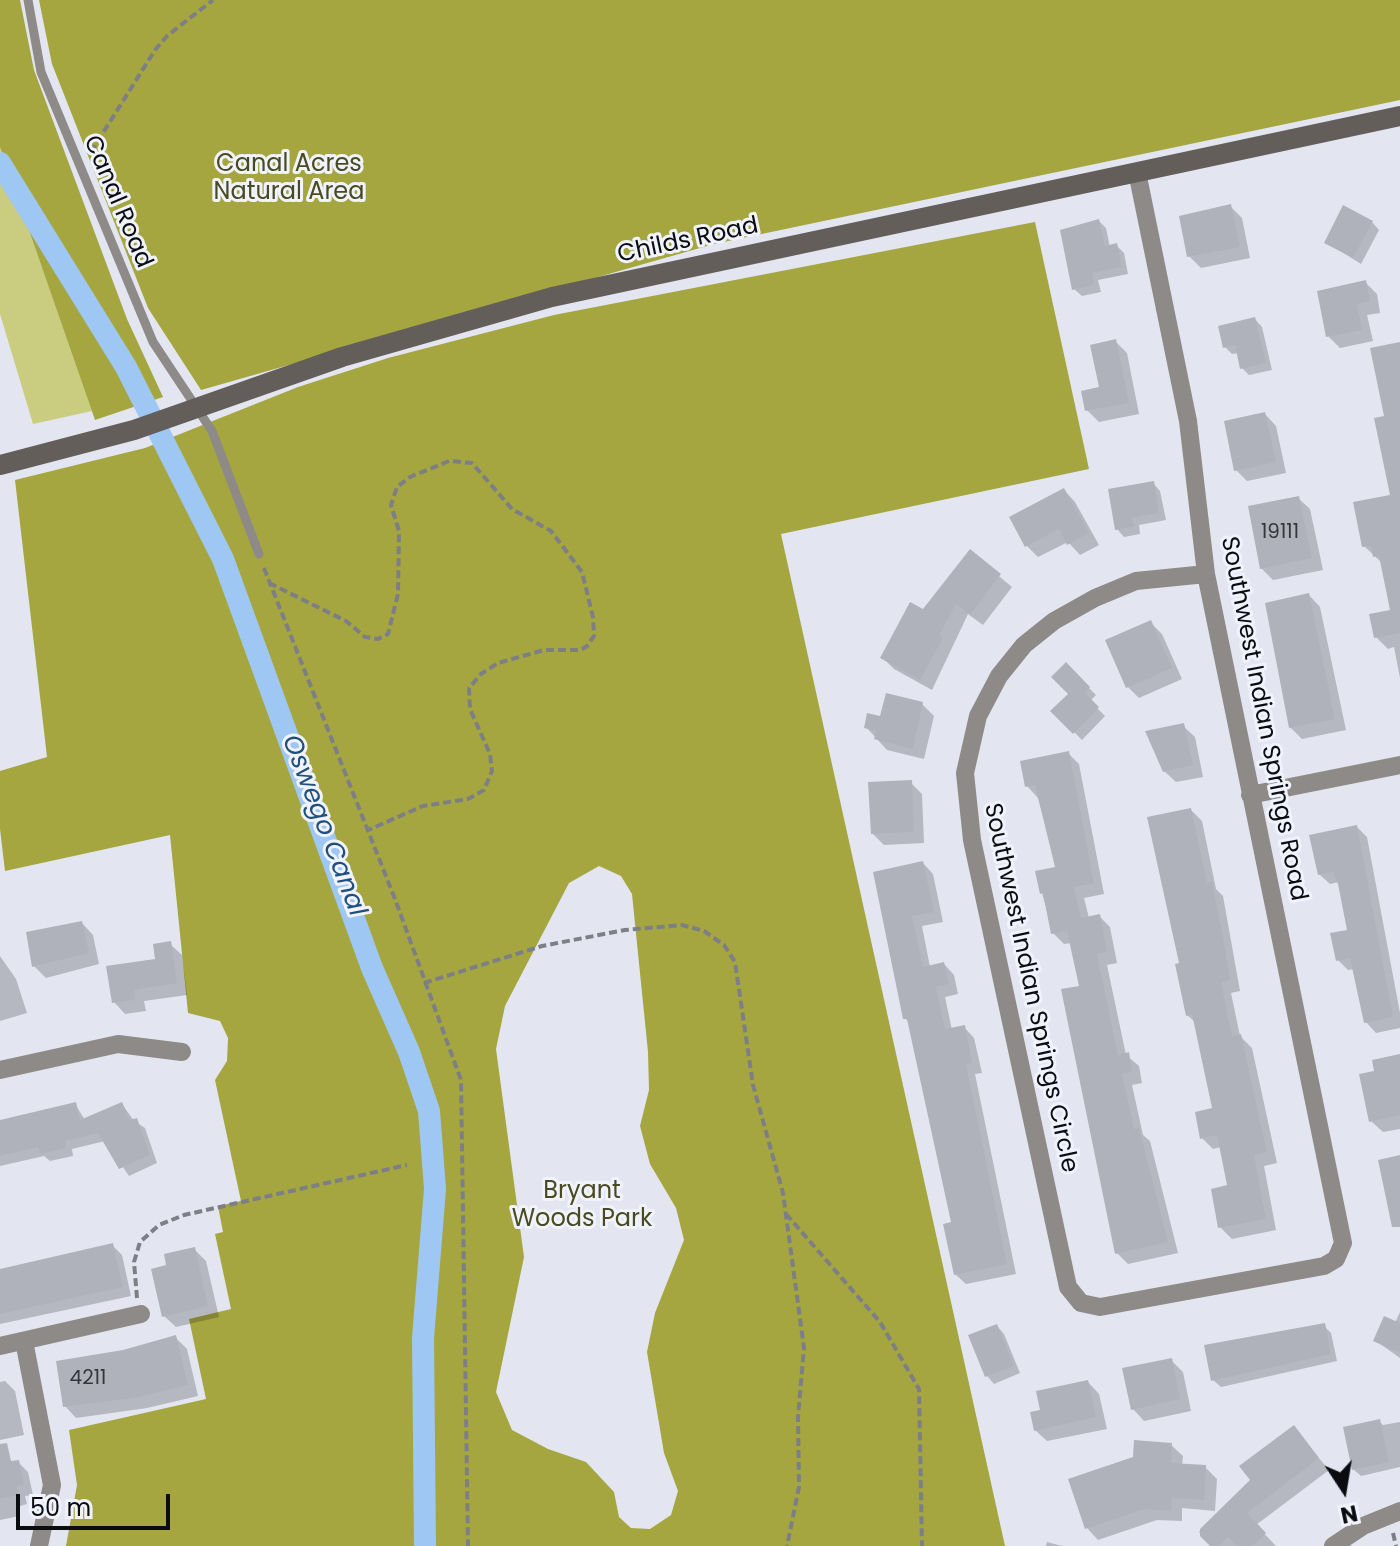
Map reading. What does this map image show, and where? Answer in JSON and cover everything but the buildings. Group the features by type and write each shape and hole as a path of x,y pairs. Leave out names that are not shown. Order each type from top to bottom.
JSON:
{"street":[{"name":"Childs Road","path":"0,465 186,412 342,357 552,297 1400,116"},
{"name":"Southwest Indian Springs Road","path":"1137,172 1188,421 1206,574 1343,1243 1336,1259 1324,1266"},
{"name":"Southwest Indian Springs Circle","path":"1206,574 1161,576 1113,589 1054,621 1010,661 988,695 971,736 965,773 972,840 1068,1287 1081,1303 1100,1307 1324,1266"},
{"path":"1250,795 1400,765"},
{"path":"0,1070 118,1044 182,1052"},
{"path":"0,1346 141,1314"},
{"path":"24,1341 52,1485 39,1546"},
{"path":"1333,1546 1363,1526 1400,1511"}],"lane":[{"name":"Canal Road","path":"28,0 41,72 80,167 153,342 186,412 212,431 259,554"}],"path":[{"path":"80,167 155,50 167,36 213,0"},
{"path":"269,583 346,621 365,637 378,639 388,634 398,594 399,531 391,505 397,487 410,477 449,461 472,463 512,509 551,531 582,572 593,617 594,636 587,646 544,650 498,663 481,674 469,688 470,709 490,754 492,771 484,790 468,799 423,806 366,831"},
{"path":"259,554 395,899 454,1059 464,1101 468,1546"},
{"path":"424,983 542,946 682,925 704,931 724,945 735,962 753,1085 783,1193 804,1348 798,1417 799,1487 787,1546"},
{"path":"141,1314 134,1262 140,1242 159,1225 184,1215 407,1165"},
{"path":"786,1214 880,1322 919,1389 922,1546"}],"green space":[{"path":"0,0 20,0 34,70 127,319 163,397 95,420 0,147"},
{"name":"Canal Acres Natural Area","path":"39,0 1400,0 1400,100 714,244 201,390 148,308 52,64"},
{"path":"0,147 92,411 33,424 0,314"},
{"name":"Bryant Woods Park","path":"1035,222 1089,469 781,534 1005,1546 66,1546 77,1485 69,1430 206,1399 189,1319 231,1309 215,1234 223,1232 218,1206 241,1201 215,1080 227,1061 228,1038 220,1021 188,1013 170,835 5,871 0,829 0,771 47,757 15,480 145,448 298,387 388,358 554,315","holes":["599,866 621,876 632,894 648,1052 649,1090 640,1126 650,1164 676,1208 684,1240 655,1313 647,1352 664,1453 678,1491 671,1515 650,1529 631,1528 619,1517 614,1492 586,1462 548,1449 512,1430 496,1392 524,1257 496,1049 505,1006 569,883"]}],"waterway":[{"name":"Oswego Canal","path":"0,163 126,367 223,559 372,968 409,1052 429,1111 435,1189 423,1338 425,1546"}]}
